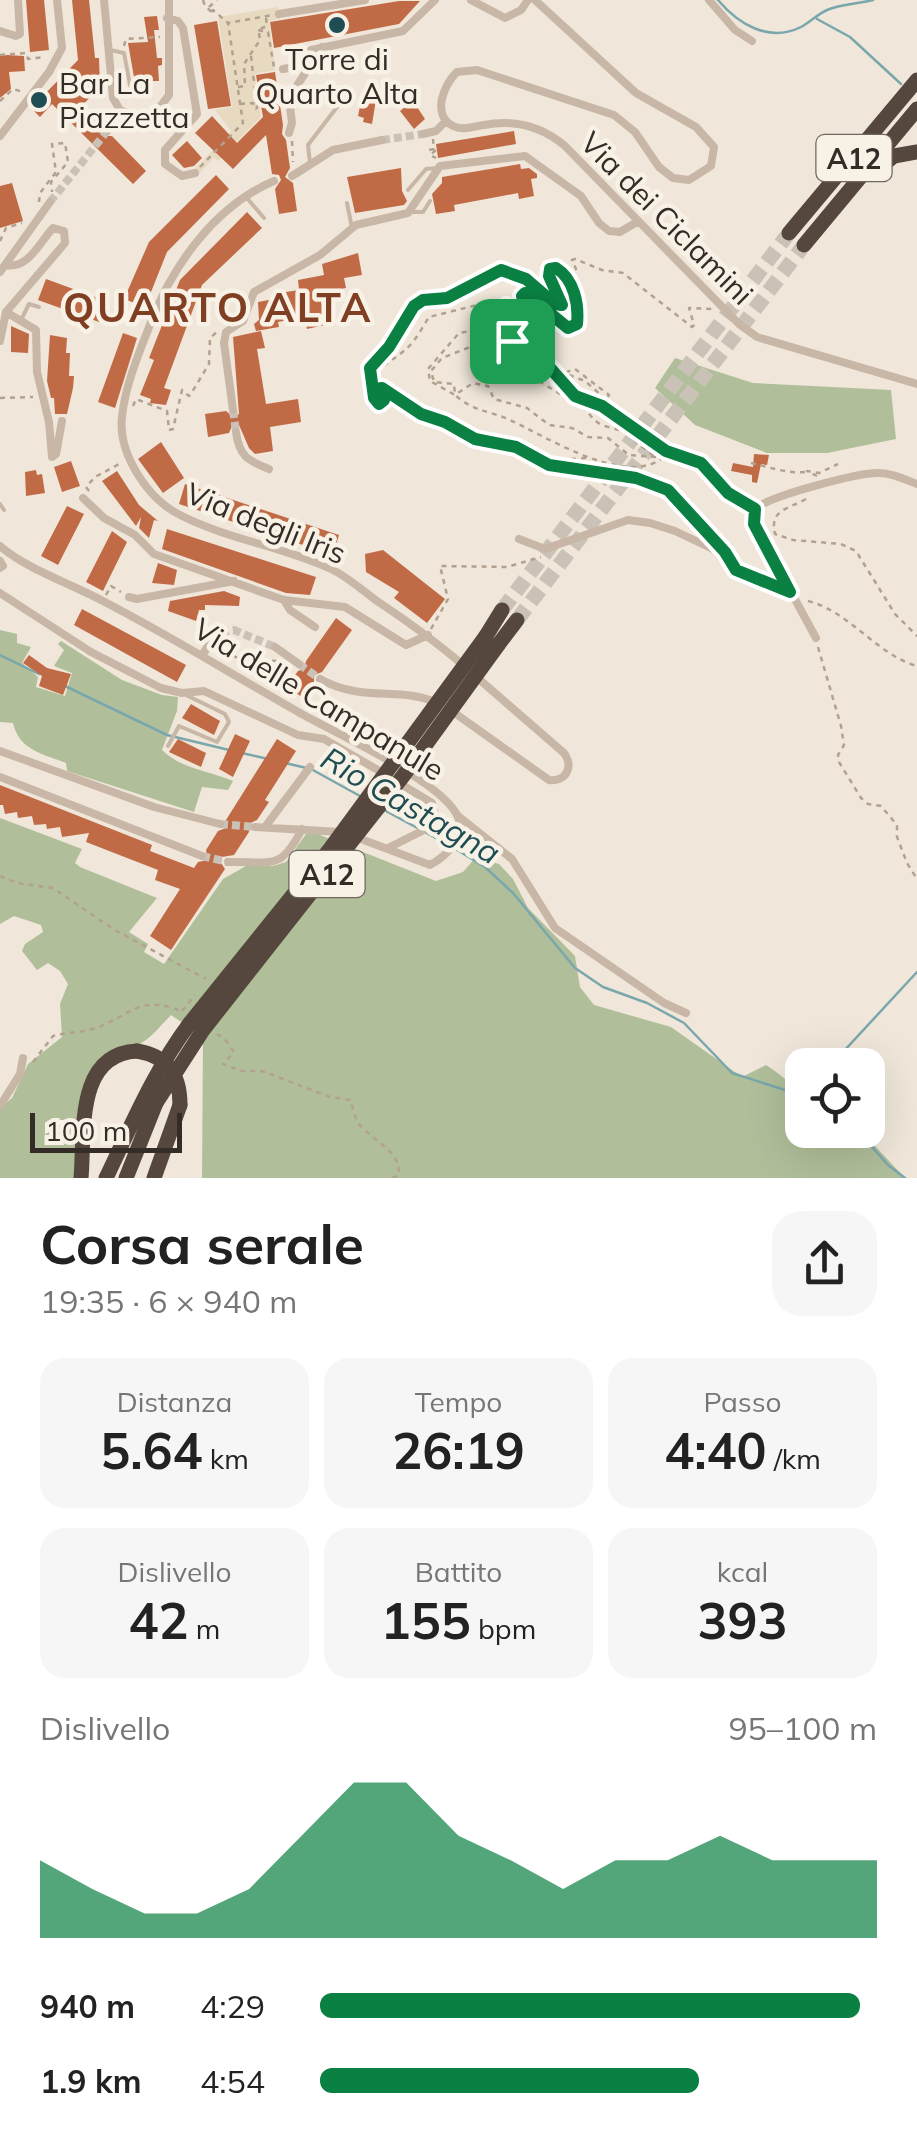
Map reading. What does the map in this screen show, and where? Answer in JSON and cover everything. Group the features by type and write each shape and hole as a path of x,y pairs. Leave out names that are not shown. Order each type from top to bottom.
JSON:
{"highway":[{"name":"A12","path":"789,234 917,80"},
{"name":"A12","path":"804,244 917,110"},
{"path":"840,202 894,156 917,152"},
{"name":"A12","path":"126,1178 156,1103 203,1030 403,776 492,640 502,610"},
{"name":"A12","path":"108,1175 187,1017 330,849 492,640 517,620"},
{"path":"81,1178 89,1088 96,1070 115,1055 137,1050 160,1057 170,1066 180,1090 180,1105 154,1178"},
{"path":"137,1178 156,1103"}],"street":[{"path":"0,31 16,36 21,30 18,0"},
{"path":"0,136 62,48 57,0"},
{"path":"104,0 110,83 118,106 131,116 157,111 166,102 170,88 169,0"},
{"path":"279,14 364,0"},
{"path":"283,69 295,67 311,50 403,31 435,0"},
{"path":"471,0 505,18 532,0"},
{"name":"Via dei Ciclamini","path":"532,0 636,93 704,133 714,146 711,166 689,180 673,178 660,167 636,132 614,114 477,70 465,69 450,78 441,104 446,121 466,128 514,122 547,134 574,155 637,222 757,337 917,384"},
{"path":"709,0 735,30 752,41"},
{"path":"167,18 175,19 183,28 197,114 164,150 163,157 165,164 182,176 198,170"},
{"path":"289,133 289,98 322,48"},
{"path":"108,130 118,106"},
{"path":"428,133 446,121"},
{"path":"292,176 346,145 382,140"},
{"path":"233,410 224,343 226,332 242,321 254,292 320,255 352,228 410,211 438,168 525,156 581,196 609,231 620,232 637,222"},
{"name":"Via degli Iris","path":"274,181 246,197 187,252 166,284 124,402 122,432 130,458 162,504 182,517 337,572 428,635 564,753 569,762 564,777 554,781 538,774 464,717 430,700 368,695 341,689 320,678"},
{"path":"2,269 52,201"},
{"path":"0,341 6,312 65,242 64,231 54,228 26,262 2,269"},
{"path":"6,312 36,330 37,372 52,457 56,454 62,421"},
{"path":"600,406 661,456 701,463 728,493 755,509"},
{"path":"236,432 238,450 244,457 269,469"},
{"path":"755,509 768,500 882,473 917,484"},
{"name":"Via degli Iris","path":"83,498 104,518 135,535 154,554 284,600 344,608 406,645 428,635"},
{"path":"755,509 754,524 816,638"},
{"path":"519,539 545,548 628,520 675,531 714,550 736,570 790,592"},
{"name":"Via delle Campanule","path":"0,546 203,654 416,777 451,806 460,828 444,858 430,865 341,832 255,827"},
{"path":"0,560 0,568"},
{"path":"128,597 188,592 234,581"},
{"path":"0,593 119,667 168,692 204,691 298,735 324,738 422,795 432,803 435,814 430,824 388,848"},
{"path":"284,600 290,610 315,628"},
{"path":"203,654 215,635 222,632"},
{"path":"275,647 300,664"},
{"path":"0,751 154,807 220,824"},
{"name":"Via delle Campanule","path":"266,827 310,767"},
{"path":"0,777 202,856"},
{"path":"458,816 512,860 556,928 664,1004 686,1013"},
{"path":"228,862 282,859 292,851 302,829"},
{"path":"0,1106 20,1074 23,1058"}],"lane":[{"path":"110,50 124,52 131,90 140,91 145,82"},
{"path":"310,163 308,145 346,94"},
{"path":"408,190 426,169 438,168"},
{"path":"246,197 264,218"},
{"path":"410,211 422,212 430,201"},
{"path":"347,204 352,228"},
{"path":"20,321 29,304 38,307"},
{"path":"168,746 180,726 217,742 229,722 225,714 182,693"}],"path":[{"path":"198,170 243,123 228,23 203,0"},
{"path":"208,8 217,0"},
{"path":"228,23 279,14"},
{"path":"238,87 245,86 242,71 260,40 258,28 267,26 266,17"},
{"path":"259,31 268,32 276,70 283,69"},
{"path":"16,36 28,59 58,56"},
{"path":"124,52 124,40 167,36"},
{"path":"141,44 147,44 146,38"},
{"path":"0,54 26,54"},
{"path":"240,104 253,103 254,110 257,109 251,54"},
{"path":"0,101 13,89 30,94"},
{"path":"99,120 118,106"},
{"path":"428,133 435,147 429,150 436,152 430,155 436,156 438,168"},
{"path":"32,213 56,172 52,144 60,142 65,143 68,162 51,182 52,201"},
{"path":"0,240 6,228 26,222"},
{"path":"600,406 609,396 596,385 575,370 558,369 514,340 504,319 506,306 524,314 528,310 522,296 525,293 568,328 577,324 574,290 562,268 572,272 576,269 572,260 575,259 623,273 692,327 689,308 708,310 722,306"},
{"path":"564,273 550,269 549,276 562,305 555,304 526,279 501,270 447,298 423,300 414,306 389,347 370,368 374,398 379,404 384,400 376,389 382,388 421,414 475,439 516,447 549,465 636,478 668,490 725,552 736,570"},
{"path":"372,378 375,371 409,348 429,317 478,305 492,313 498,326 551,369 575,396 600,406"},
{"path":"498,326 459,333 428,370 430,381 456,395 471,409 494,413 554,445 595,458 650,467 661,456"},
{"path":"456,395 454,384 434,382 431,371 442,358 483,342 558,396 584,407 597,422 622,431"},
{"path":"569,375 585,381 602,396 600,406 568,381 569,375"},
{"path":"456,395 473,383 488,386 494,399 527,408 549,425 608,438 630,456 661,456"},
{"path":"133,406 136,400 167,411 171,430 182,390 189,396 192,392"},
{"path":"0,398 44,398"},
{"path":"632,439 648,454 661,456"},
{"path":"104,518 86,486 94,477 130,458"},
{"path":"575,469 570,459 595,458"},
{"path":"751,464 782,468 791,474 819,473 838,464"},
{"path":"807,472 821,478 807,482 809,497 778,513 773,523 775,534 793,540 841,544 856,551 895,614 917,636"},
{"path":"428,635 448,599 440,566 507,567 550,555"},
{"path":"104,601 111,586 128,597"},
{"path":"807,602 840,616 917,666"},
{"path":"816,638 841,726 844,745 838,754 839,762 861,798 889,814 897,825 897,836 917,879"},
{"path":"221,665 231,655 263,662 281,660 286,654"},
{"path":"0,876 16,883 53,888 113,929 214,983"},
{"path":"23,1058 28,1057 34,1064 38,1051 53,1036 91,1030 137,1006 151,1003 187,1017 194,996 205,992"},
{"path":"212,1032 224,1038 234,1052 223,1064 241,1071 262,1071 350,1100 360,1125 385,1145 400,1165 400,1175 392,1178"}],"green space":[{"path":"675,358 753,383 891,390 896,439 827,453 767,453 695,425 655,388"},
{"path":"0,630 17,634 17,643 31,647 22,663 38,677 36,687 65,696 72,673 54,666 64,650 58,644 61,641 122,680 178,697 177,711 162,750 187,766 233,781 228,790 202,787 194,812 67,771 66,763 26,745 13,723 0,722"},
{"path":"0,818 82,849 75,863 80,867 157,898 129,932 148,944 144,952 164,964 223,879 246,866 286,862 306,834 315,833 436,881 463,872 476,857 499,864 513,879 528,908 575,956 580,987 594,1005 671,1027 742,1077 766,1065 784,1078 785,1148 877,1148 905,1178 202,1178 203,1037 171,1015 139,1045 106,1055 92,1069 78,1114 74,1178 0,1178 0,1108 12,1098 28,1064 62,1037 60,1004 68,984 60,971 48,963 37,970 22,951 25,944 43,932 41,925 14,916 0,924"}],"shaded area":[{"path":"278,7 280,19 269,21 275,70 255,74 261,117 218,161 214,158 195,178 191,173 231,131 215,110 232,107 218,17"}],"building":[{"path":"26,0 44,0 49,50 30,52"},
{"path":"72,0 89,0 95,58 99,58 100,86 82,106 102,126 103,136 112,136 146,171 133,184 52,104 40,117 31,108 78,60"},
{"name":"Torre di Quarto Alta","path":"420,1 399,24 274,48 270,22"},
{"path":"157,16 157,58 162,58 159,81 144,77 135,83 128,43 148,42 144,17"},
{"path":"217,21 231,106 208,109 194,25"},
{"path":"0,56 24,56 25,71 9,72 11,89 0,98"},
{"path":"275,72 290,168 285,177 293,183 297,211 279,214 275,189 281,180 279,175 272,174 266,135 233,169 195,133 212,116 237,143 263,117 256,75"},
{"path":"362,97 376,100 372,124 358,116"},
{"path":"413,101 425,119 414,129 400,111"},
{"path":"514,131 516,144 438,158 436,144"},
{"path":"187,141 202,158 194,166 184,168 172,155"},
{"path":"520,164 521,169 529,168 537,174 537,178 531,179 534,196 519,199 518,193 454,205 455,211 436,214 432,194 442,183 442,177"},
{"path":"401,168 402,191 407,201 404,205 355,213 347,177"},
{"path":"216,175 229,189 167,252 145,307 124,299 149,242"},
{"path":"12,183 23,221 0,228 0,186"},
{"path":"247,212 262,228 202,285 164,388 171,390 166,405 150,403 151,399 140,395 154,360 149,358 180,280"},
{"path":"358,253 362,275 344,278 346,288 320,293 325,325 307,329 304,317 256,331 258,302 274,299 273,294 299,290 298,280 324,275 322,264"},
{"path":"46,279 106,301 99,322 38,300"},
{"path":"11,326 29,334 28,353 11,352"},
{"path":"261,331 265,348 257,349 266,404 298,399 301,422 270,427 273,451 255,454 239,425 232,426 229,433 208,437 205,414 239,414 233,337"},
{"path":"123,333 137,338 115,408 98,402"},
{"path":"50,335 67,338 69,376 74,376 67,414 55,414 47,381"},
{"path":"161,442 184,478 163,493 138,459"},
{"path":"754,454 769,455 767,465 761,464 757,483 752,482 752,475 731,471 733,463 753,467"},
{"path":"71,461 80,486 62,492 54,467"},
{"path":"36,470 37,475 42,474 45,493 26,496 25,472"},
{"path":"117,471 139,505 158,521 154,520 149,538 139,528 141,517 136,526 102,481"},
{"path":"185,484 339,535 333,555 179,504"},
{"path":"67,506 84,514 58,565 41,556"},
{"path":"167,529 316,577 310,595 286,593 162,549"},
{"path":"112,531 127,542 103,591 86,582"},
{"path":"383,550 445,599 427,623 394,598 399,592 366,572 365,554"},
{"path":"158,563 177,570 174,585 152,583"},
{"path":"224,591 240,597 239,606 205,605 196,621 168,611 170,601"},
{"path":"82,609 186,665 177,682 74,625"},
{"path":"336,618 352,630 322,672 314,675 314,683 303,698 287,686 304,669"},
{"path":"29,655 47,668 71,674 63,695 39,686 42,676 23,663"},
{"path":"191,704 220,721 214,735 182,718"},
{"path":"235,734 250,741 233,777 219,769"},
{"path":"178,739 206,753 201,767 169,752"},
{"path":"277,739 296,751 265,800 269,802 257,820 248,824 249,832 234,855 222,857 225,869 171,950 150,936 180,889 155,880 158,870 86,842 89,833 62,837 60,827 34,825 32,816 18,818 17,812 5,814 0,805 0,785 152,845 150,851 194,868 198,862 208,860 206,850 218,831 226,828 226,820"}],"waterway":[{"path":"718,0 745,23 777,33 801,27 832,8 873,0"},
{"path":"817,19 850,37 901,84"},
{"name":"Rio Castagna","path":"0,655 39,674"},
{"name":"Rio Castagna","path":"65,686 167,735 229,750"},
{"name":"Rio Castagna","path":"242,753 268,759"},
{"name":"Rio Castagna","path":"285,763 311,769 360,796"},
{"name":"Rio Castagna","path":"384,810 447,844"},
{"name":"Rio Castagna","path":"454,848 485,867 513,893 575,968 603,987 647,1003 684,1023 732,1073 785,1090"},
{"path":"847,1048 917,972"},
{"name":"Rio Castagna","path":"873,1148 905,1178"}],"tunnel":[{"path":"50,202 108,130"},
{"path":"382,140 423,134"},
{"path":"502,610 789,233"},
{"path":"517,620 804,245"},
{"path":"233,410 236,432"},
{"path":"221,632 234,630 275,647"},
{"path":"299,664 320,679"},
{"path":"220,824 255,827"},
{"path":"202,856 228,862"}],"place":[{"name":"Torre di Quarto Alta","path":"337,25"},
{"name":"Bar La Piazzetta","path":"39,100"}],"district":[{"name":"QUARTO ALTA","path":"218,307"}],"route":[{"path":"550,269 564,273 574,290 577,324 568,328 525,293 523,302 528,310 524,314 506,306 504,319 516,340 512,341 562,378 575,396 602,406 666,451 701,463 728,493 755,509 754,524 790,592 736,570 691,511 668,490 636,478 549,465 516,447 475,439 421,414 382,388 376,389 384,400 379,404 374,398 370,368 404,326 414,306 423,300 447,298 501,270 526,279 555,304 562,305 549,276 550,269"}]}
